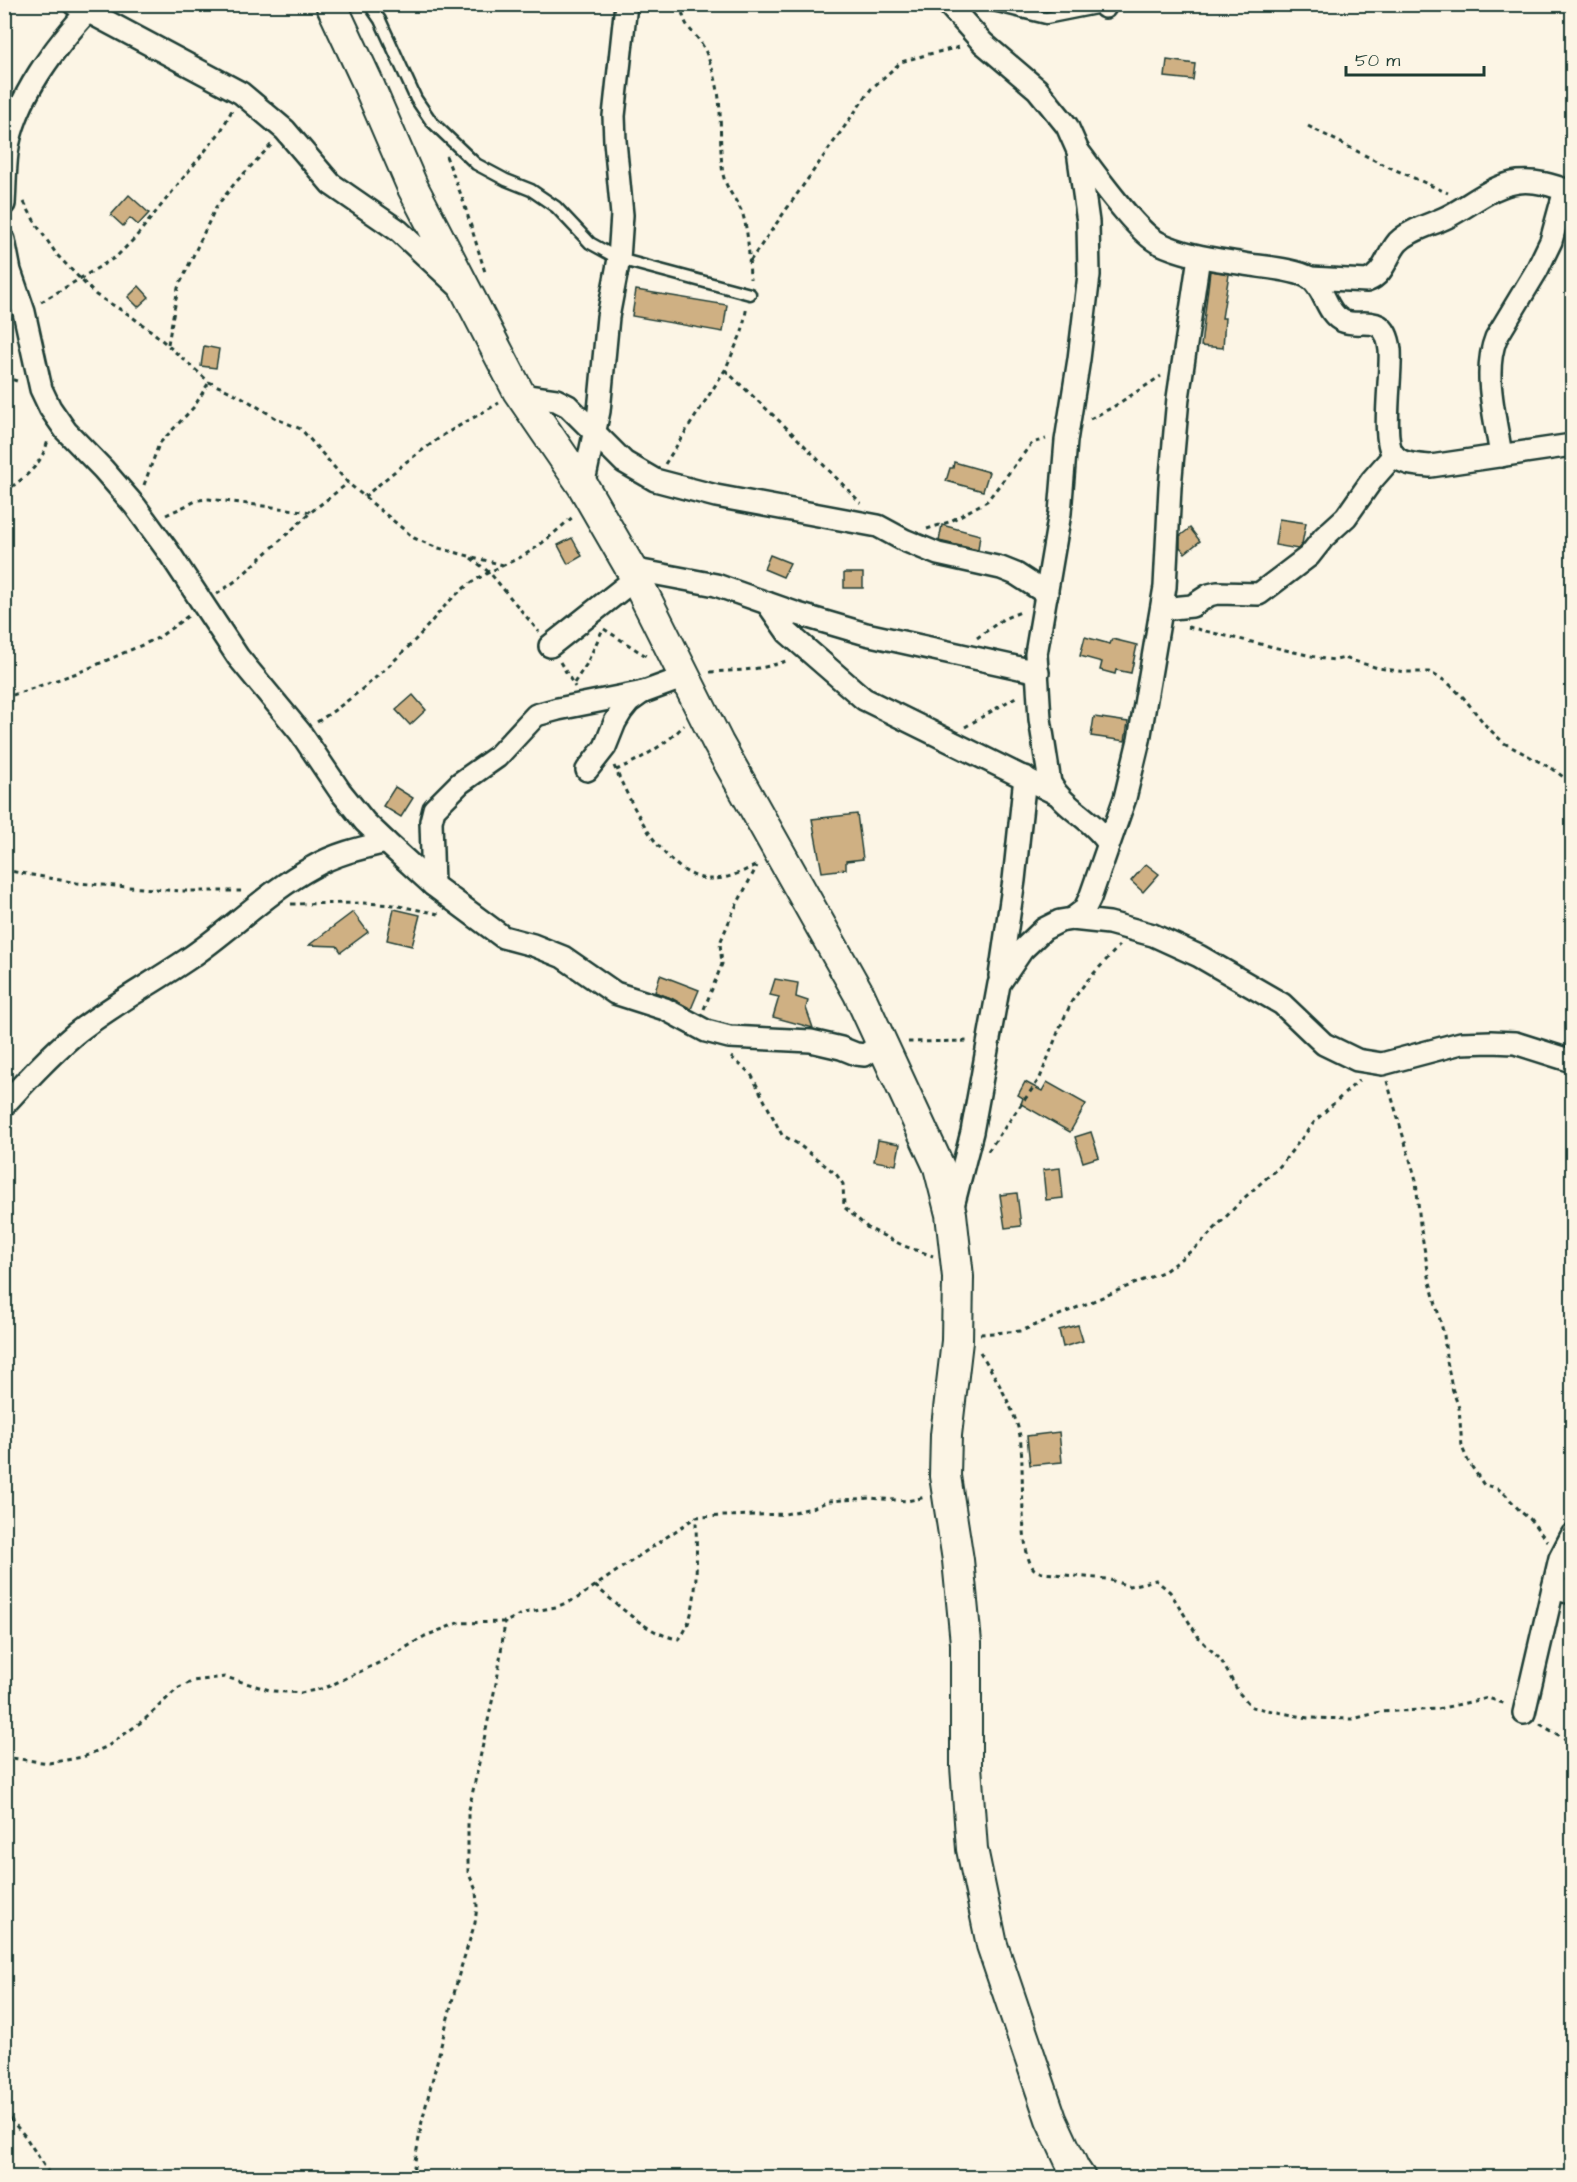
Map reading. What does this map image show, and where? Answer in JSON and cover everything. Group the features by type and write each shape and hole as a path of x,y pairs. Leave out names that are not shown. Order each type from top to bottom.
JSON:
{"street":[{"path":"331,4 413,188 477,285 519,393 588,493 633,573 718,743 859,994 939,1167 951,1214 963,1334 946,1435 945,1476 958,1560 966,1643 966,1766 972,1849 992,1945 1051,2119 1080,2178"},
{"path":"588,493 608,317 619,259 622,215 614,116 626,4"},
{"path":"948,4 983,43 1037,89 1067,126 1078,151 1088,222 1089,275 1066,437 1060,513 1036,654 1040,719 1048,773 1055,793"},
{"path":"4,204 6,155 14,125 33,80 85,7 241,93 285,130 332,184 477,285"},
{"path":"1078,151 1144,231 1158,243 1199,257 1310,278 1367,281 1376,278 1399,241 1410,233 1514,182 1532,181 1569,191 1546,250 1491,350 1490,381 1501,456"},
{"path":"4,240 7,279 24,312 41,389 50,408 66,431 103,469 139,512 204,603 238,657 300,732 340,791 365,822 433,885 503,937 557,954 615,993 665,1009 702,1029 729,1037 811,1041 865,1055 882,1043"},
{"path":"1072,919 1087,905 1125,798 1139,741 1165,587 1170,487 1183,363 1199,257"},
{"path":"1310,278 1340,320 1350,323 1377,324 1384,330 1389,340 1387,442 1394,455 1415,465 1431,466 1572,446"},
{"path":"519,393 556,400 568,406 624,462 655,480 716,496 878,526 938,554 1000,568 1016,574 1046,598"},
{"path":"1161,615 1192,606 1209,595 1217,593 1259,594 1309,556 1323,537 1346,517 1371,480 1394,455"},
{"path":"550,646 633,573 716,585 798,614 866,634 954,654 1038,678"},
{"path":"767,603 788,633 864,699 1055,793 1096,828 1108,843"},
{"path":"587,770 605,747 615,722 629,702 682,671"},
{"path":"433,885 431,822 434,809 443,798 497,757 537,716 558,709 644,692"},
{"path":"951,1214 972,1132 999,984 1014,880 1025,777"},
{"path":"4,1105 41,1064 76,1034 133,993 189,958 277,890 313,866 347,852 386,842"},
{"path":"999,984 1016,957 1044,929 1053,924 1072,919 1109,923 1172,943 1234,974 1282,1004 1324,1044 1348,1056 1379,1064 1406,1060 1461,1043 1491,1042 1515,1043 1572,1061"},
{"path":"1524,1713 1562,1590 1560,1558 1572,1535"}],"lane":[{"path":"369,4 380,20 416,99 431,121 454,145 477,164 531,190 556,207 590,243 619,259 750,294"},
{"path":"989,4 1046,18 1109,5"}],"path":[{"path":"655,480 725,370 742,332 750,294 746,226 724,178 721,160 720,109 714,75 703,47 684,22 681,4"},
{"path":"749,261 872,89 902,62 983,43"},
{"path":"24,312 116,257 135,238 221,131 241,93"},
{"path":"431,121 463,200 477,285"},
{"path":"1308,126 1380,163 1472,204"},
{"path":"168,345 178,288 216,207 235,183 285,130"},
{"path":"6,155 36,224 57,255 96,295 128,314 168,345 209,382 240,396 279,420 301,429 348,483 414,538 424,543 503,565"},
{"path":"904,540 938,524 950,522 987,501 1032,442 1066,437 1183,363"},
{"path":"725,370 855,496 878,526"},
{"path":"209,382 195,406 159,444 139,512 167,515 198,500 209,499 312,512"},
{"path":"364,497 406,462 445,434 519,393"},
{"path":"4,492 27,476 41,460 50,429 50,408"},
{"path":"4,698 80,672 158,638 237,580 312,512 348,483"},
{"path":"300,732 335,711 370,682 402,653 463,588 521,557 546,540 588,493"},
{"path":"954,654 1003,619 1046,598"},
{"path":"1161,615 1324,659 1344,658 1378,668 1429,672 1447,681 1504,743 1553,769 1572,784"},
{"path":"574,683 586,665 603,629 656,661 682,671 733,672 765,668 810,653"},
{"path":"945,740 1038,678"},
{"path":"616,770 629,765 681,728 699,705"},
{"path":"605,747 639,817 667,858 691,874 707,879 730,877 757,865"},
{"path":"772,837 733,912 720,943 722,964 702,1029 751,1074 782,1136 798,1144 836,1174 843,1184 844,1207 868,1228 904,1246 957,1265"},
{"path":"4,870 77,883 180,891 277,890"},
{"path":"260,905 363,903 394,905 446,916"},
{"path":"985,1155 1040,1078 1072,1001 1086,982 1134,930"},
{"path":"882,1043 988,1040"},
{"path":"963,1334 1021,1331 1165,1271 1199,1245 1244,1198 1280,1166 1316,1120 1379,1064 1416,1180 1420,1224 1430,1282 1444,1335 1452,1388 1460,1408 1462,1447 1468,1461 1484,1485 1497,1488 1505,1494 1530,1519 1560,1558"},
{"path":"963,1334 987,1362 1019,1431 1024,1463 1022,1498 1024,1527 1029,1560 1035,1570 1043,1573 1107,1579 1129,1586 1156,1580 1170,1592 1199,1638 1221,1660 1239,1693 1252,1707 1308,1718 1353,1719 1380,1712 1438,1709 1488,1698 1524,1713 1572,1743"},
{"path":"4,1757 49,1763 83,1757 108,1746 144,1720 177,1689 193,1681 225,1677 273,1690 301,1693 325,1688 387,1659 425,1636 458,1623 505,1622 524,1613 556,1607 576,1599 696,1517 785,1514 812,1508 829,1501 849,1499 907,1501 922,1499 931,1494 945,1476"},
{"path":"595,1586 650,1629 679,1639 684,1633 692,1609 697,1570 696,1517"},
{"path":"412,2178 424,2111 459,1974 475,1923 476,1890 468,1872 468,1814 498,1674 505,1622"},
{"path":"4,2112 25,2136 52,2178"}],"building":[{"path":"1167,60 1195,64 1193,80 1165,77"},
{"path":"129,195 149,213 138,225 130,218 123,226 111,215"},
{"path":"1210,271 1229,274 1222,318 1225,318 1223,348 1201,346"},
{"path":"139,286 149,297 138,307 128,297"},
{"path":"636,290 727,305 723,332 632,316"},
{"path":"204,346 219,349 216,368 201,366"},
{"path":"954,462 989,472 983,491 946,481"},
{"path":"1279,519 1306,523 1302,544 1298,549 1275,545"},
{"path":"942,525 980,535 978,550 939,541"},
{"path":"1190,528 1200,541 1185,553 1180,547 1180,536"},
{"path":"572,538 582,556 568,564 558,545"},
{"path":"770,555 790,563 783,577 764,569"},
{"path":"844,573 863,573 863,588 844,588"},
{"path":"1085,637 1110,644 1112,639 1137,645 1131,673 1116,670 1115,674 1100,670 1102,662 1080,656"},
{"path":"413,695 426,710 410,725 396,710"},
{"path":"1094,717 1128,722 1125,741 1091,736"},
{"path":"395,787 413,798 401,817 383,806"},
{"path":"857,814 863,859 846,861 846,869 822,872 812,819"},
{"path":"1146,864 1159,874 1143,892 1131,881"},
{"path":"394,909 420,915 412,946 387,940"},
{"path":"353,912 368,932 341,952 337,946 309,945"},
{"path":"660,975 699,990 691,1009 655,992"},
{"path":"775,979 798,983 796,997 808,1001 806,1008 813,1028 773,1017 779,997 770,995"},
{"path":"1025,1082 1042,1091 1047,1082 1086,1104 1070,1132 1021,1104 1023,1098 1018,1095"},
{"path":"1091,1132 1099,1157 1083,1162 1075,1137"},
{"path":"878,1140 900,1144 896,1165 874,1161"},
{"path":"1060,1168 1063,1198 1046,1200 1043,1170"},
{"path":"1017,1193 1021,1226 1005,1228 1000,1195"},
{"path":"1078,1325 1083,1341 1063,1347 1059,1330"},
{"path":"1059,1432 1062,1462 1030,1465 1027,1436"}]}
